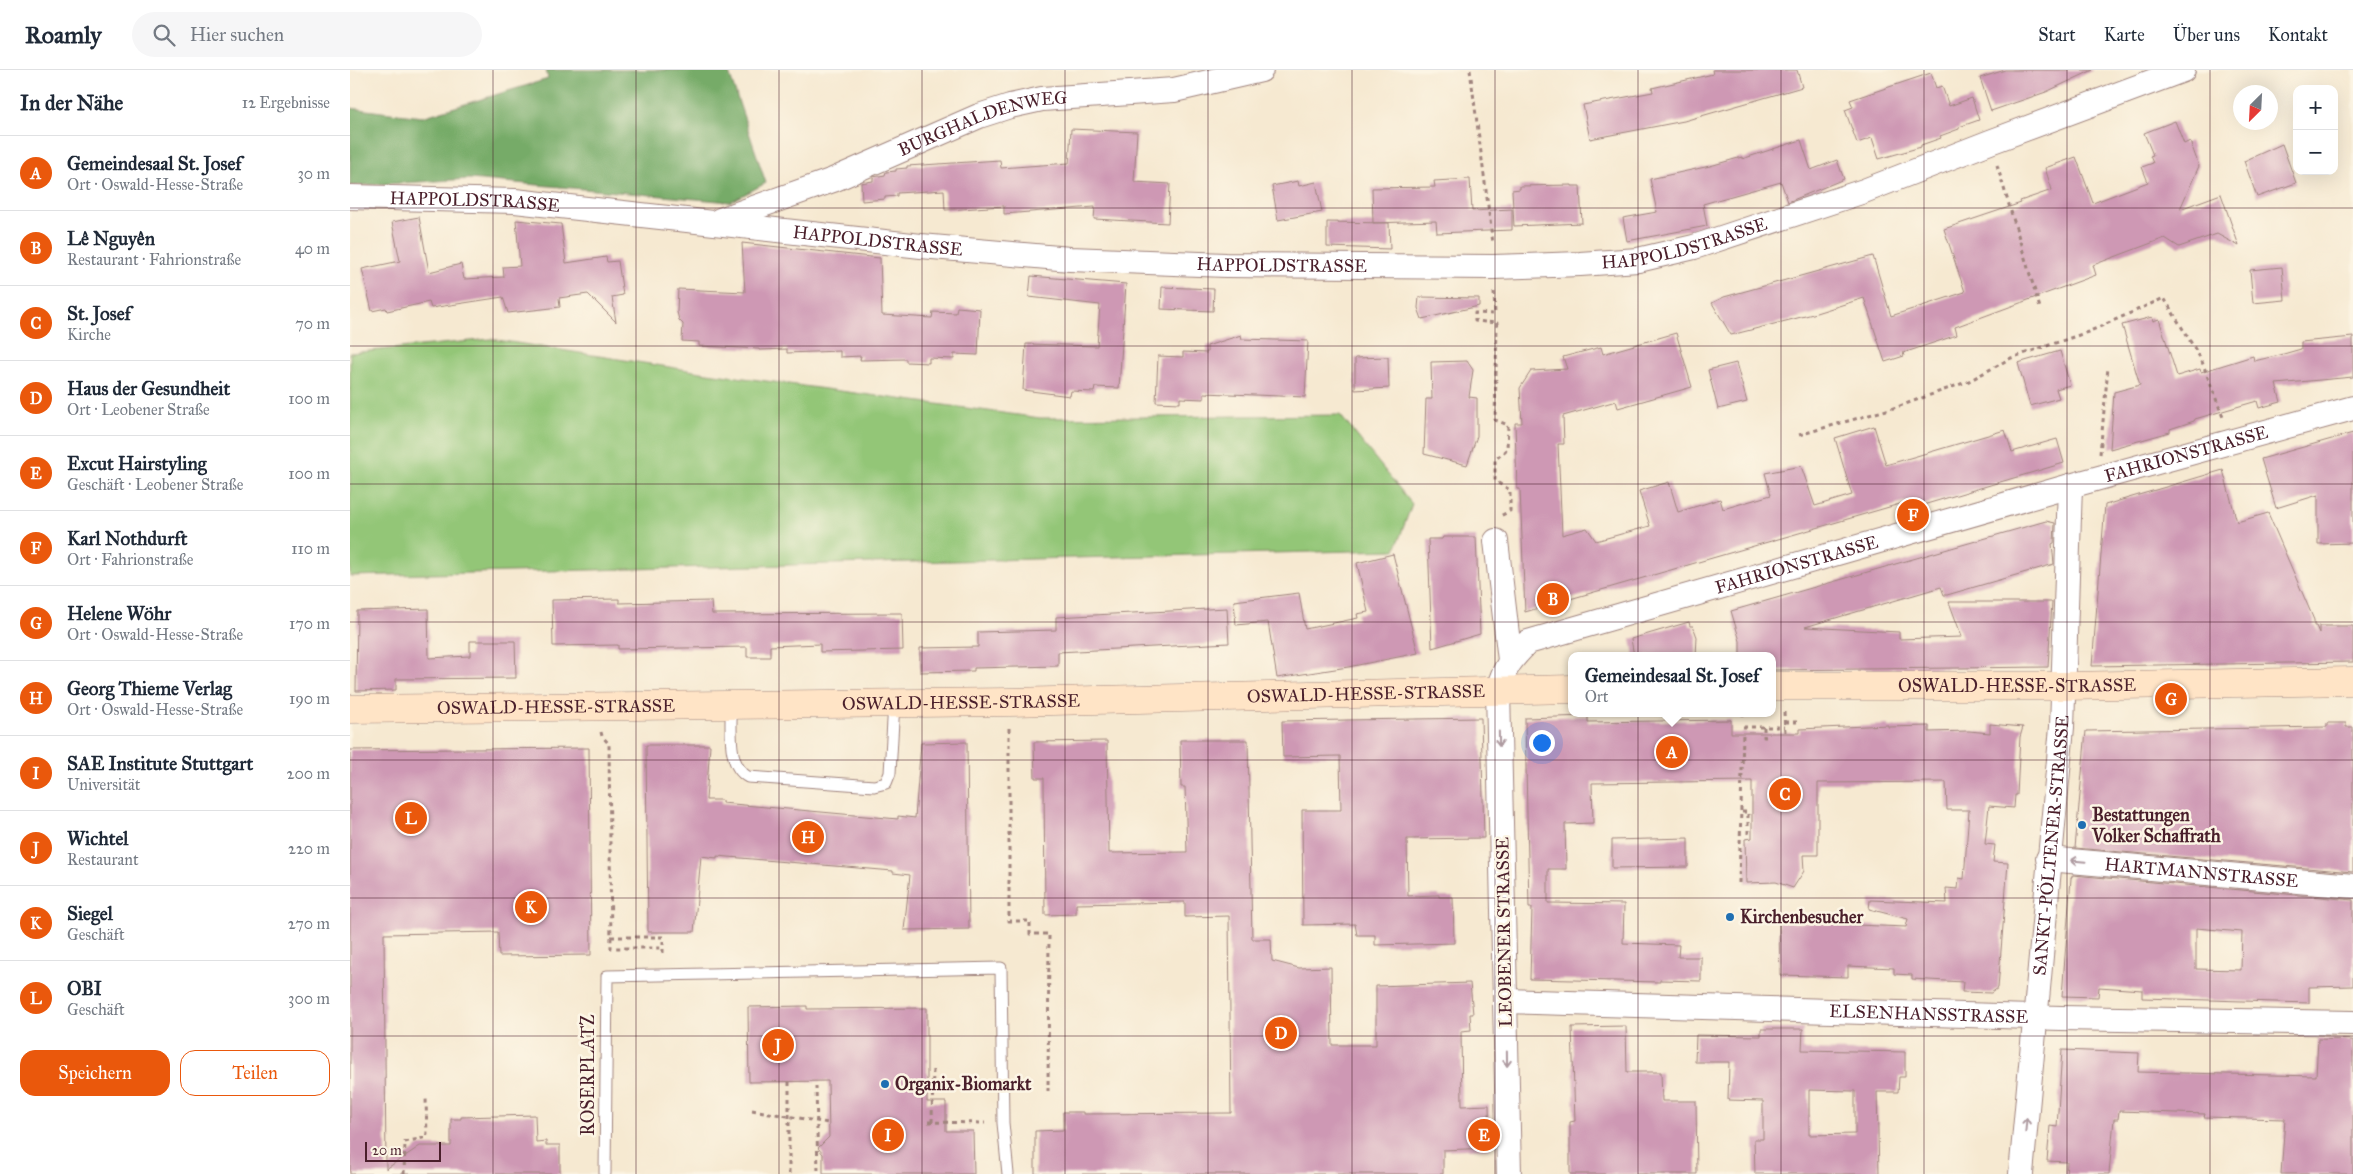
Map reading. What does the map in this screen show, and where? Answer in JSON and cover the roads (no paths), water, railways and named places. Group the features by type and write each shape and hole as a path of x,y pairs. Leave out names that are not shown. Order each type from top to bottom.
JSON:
{"street":[{"name":"BURGHALDENWEG","path":"716,222 833,180 979,116 1010,106 1042,99 1174,90 1262,70"},
{"name":"HAPPOLDSTRASSE","path":"350,197 515,201 921,246 1080,259 1226,265 1493,267 1638,260 1694,247 1864,191 2183,70"},
{"name":"FAHRIONSTRASSE","path":"1498,690 1510,660 1528,642 2070,486 2353,408"},
{"name":"SANKT-PÖLTENER-STRASSE","path":"2021,1174 2064,686 2070,486"},
{"path":"1496,541 1510,660"},
{"name":"OSWALD-HESSE-STRASSE","path":"1776,686 2064,686 2353,681"},
{"name":"OSWALD-HESSE-STRASSE","path":"350,709 1009,702 1568,689"},
{"name":"LEOBENER STRASSE","path":"1498,690 1509,1174"},
{"name":"HARTMANNSTRASSE","path":"2048,859 2353,886"},
{"name":"ELSENHANSSTRASSE","path":"1505,1001 2036,1017 2353,1023"}],"lane":[{"path":"731,705 734,760 739,772 748,777 874,786 886,783 890,773 894,703"},
{"name":"ROSERPLATZ","path":"605,1174 607,976 1001,968 1003,1123 1008,1174"}],"place":[{"name":"Karl Nothdurft","path":"1913,515"},
{"name":"Lê Nguyên","path":"1553,599"},
{"name":"Helene Wöhr","path":"2171,699"},
{"name":"Gemeindesaal St. Josef","path":"1672,752"},
{"name":"St. Josef","path":"1785,794"},
{"name":"OBI","path":"411,818"},
{"name":"Bestattungen Volker Schaffrath","path":"2082,825"},
{"name":"Georg Thieme Verlag","path":"808,837"},
{"name":"Siegel","path":"531,907"},
{"name":"Kirchenbesucher","path":"1730,917"},
{"name":"Haus der Gesundheit","path":"1281,1033"},
{"name":"Wichtel","path":"778,1045"},
{"name":"Organix-Biomarkt","path":"885,1084"},
{"name":"SAE Institute Stuttgart","path":"888,1135"},
{"name":"Excut Hairstyling","path":"1484,1135"}]}
